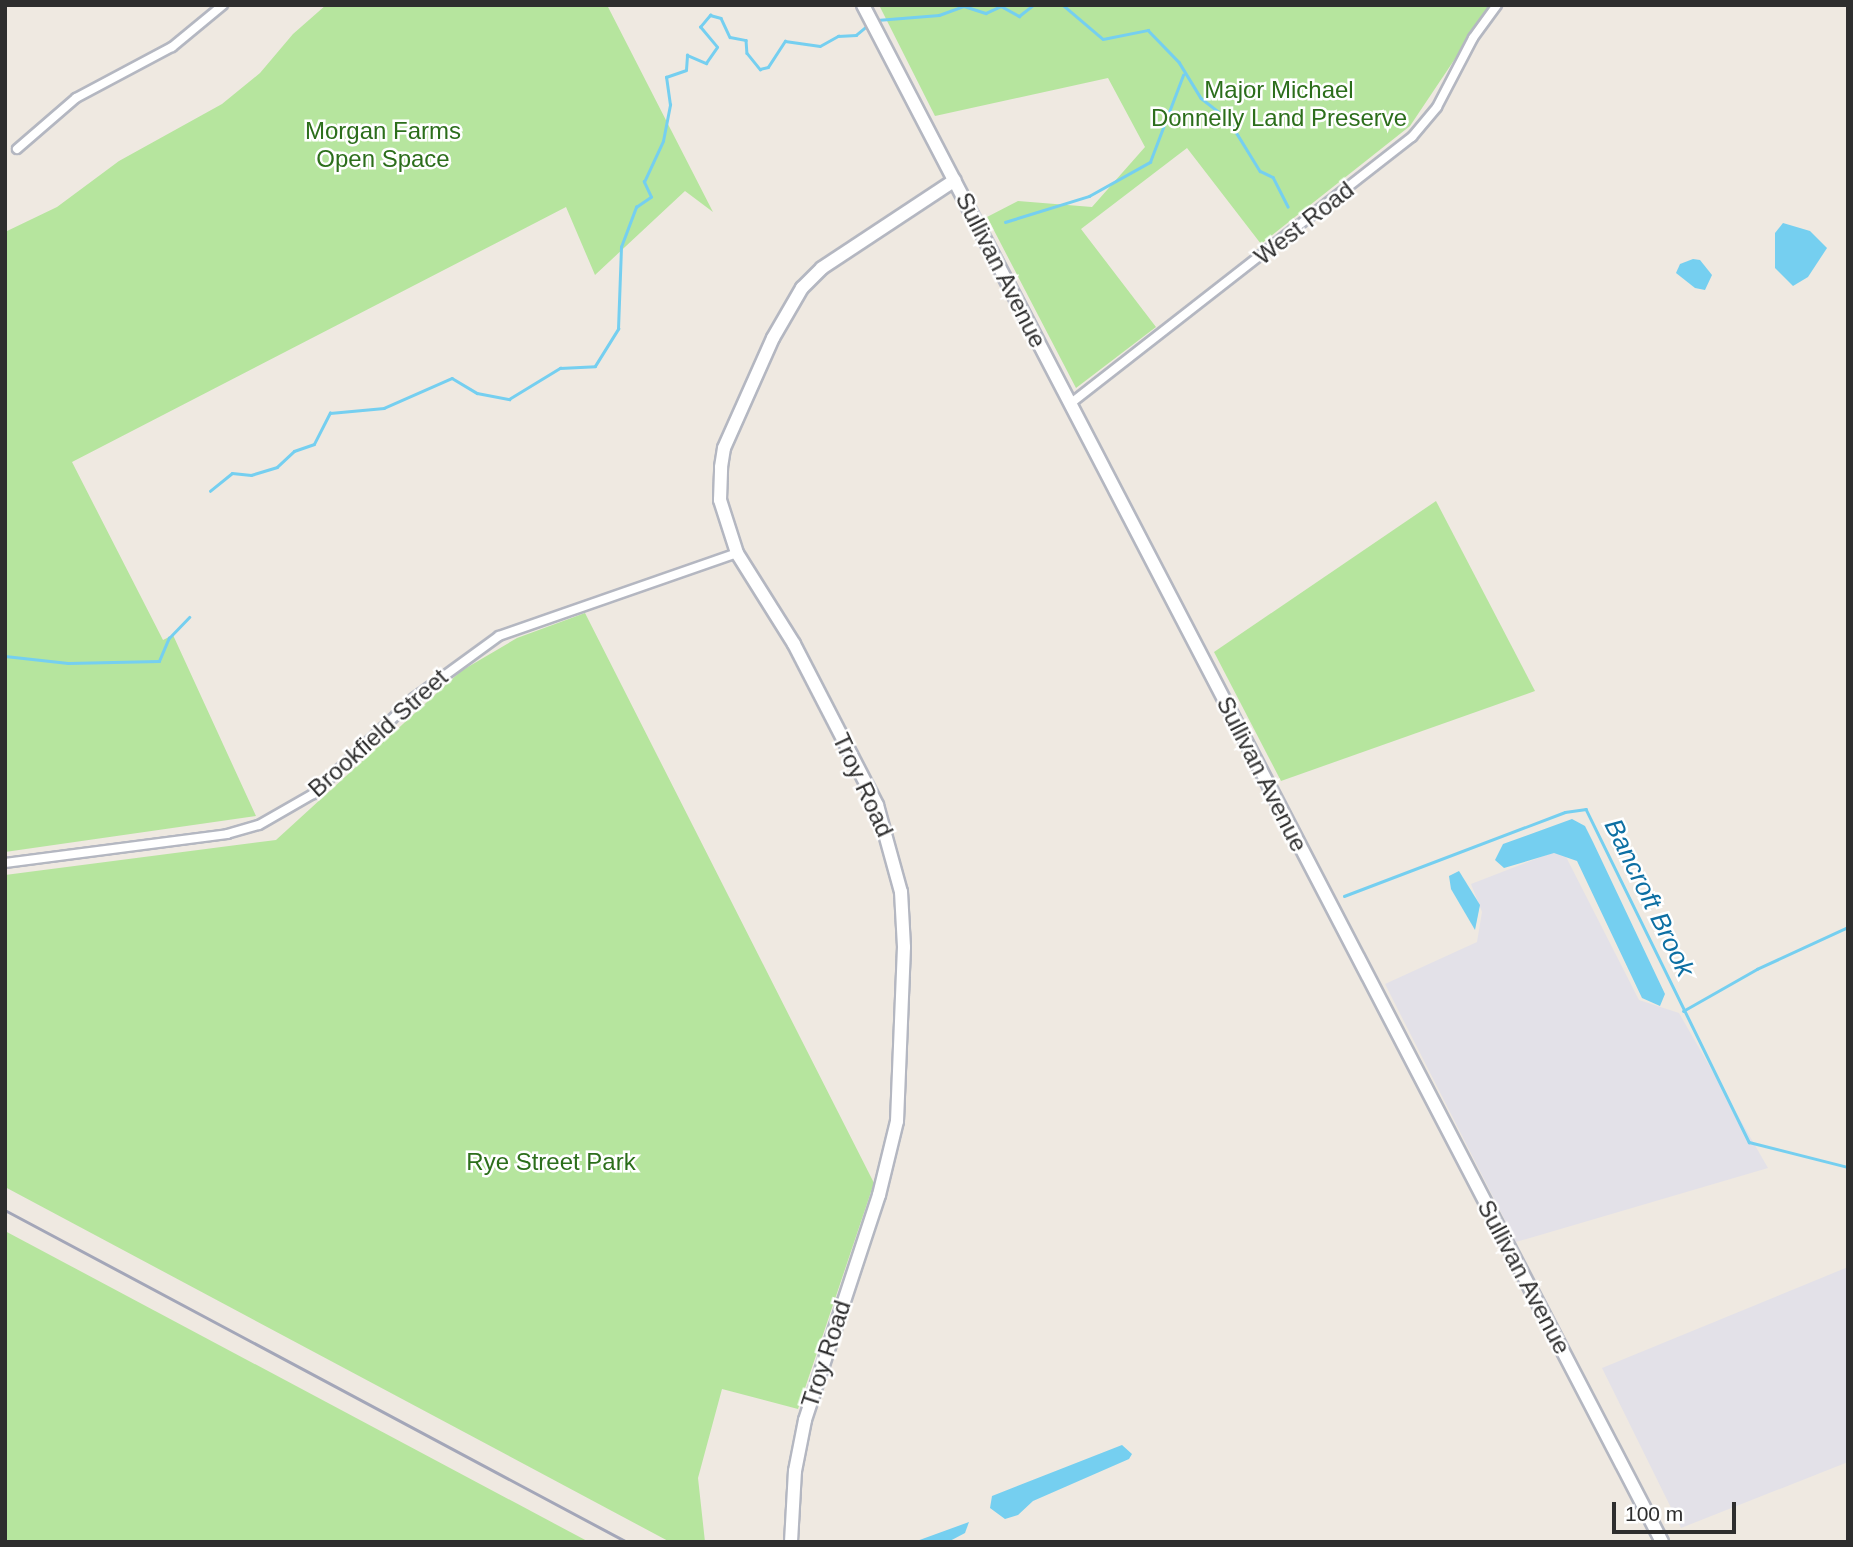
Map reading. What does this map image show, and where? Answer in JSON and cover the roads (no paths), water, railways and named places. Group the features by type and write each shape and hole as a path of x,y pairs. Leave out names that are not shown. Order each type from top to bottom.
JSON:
{"main road":[{"name":"Sullivan Avenue","path":"863,5 1662,1542"},
{"name":"Troy Road","path":"791,1542 795,1471 805,1420 879,1195 897,1121 903,933 901,892 877,805 794,644 737,553 720,500 724,447 786,312 822,268 955,180"}],"street":[{"path":"17,149 76,98 172,47 223,5"},
{"name":"West Road","path":"1070,404 1412,137 1437,107 1473,38 1497,5"},
{"name":"Brookfield Street","path":"5,863 227,834 259,825 313,793 414,698 499,636 737,553"}],"water":[{"path":"1783,223 1810,231 1827,248 1808,277 1793,286 1775,268 1775,233"},
{"path":"1693,259 1700,260 1712,275 1705,290 1695,288 1676,273 1680,264"},
{"path":"1572,819 1585,826 1665,994 1660,1006 1642,998 1577,861 1554,853 1504,868 1495,860 1503,844"},
{"path":"1459,871 1480,905 1475,930 1451,889 1449,876"},
{"path":"1122,1445 1132,1454 1129,1459 1033,1501 1018,1515 1005,1519 990,1508 992,1496"},
{"path":"969,1522 965,1533 948,1542 914,1542"}],"waterway":[{"path":"877,20 939,15 964,6 986,13 1001,6 1019,16 1033,5"},
{"path":"1063,5 1103,39 1148,30 1179,62 1201,98 1228,119 1260,171 1273,177 1288,206"},
{"path":"210,491 232,473 251,475 277,467 294,451 314,444 330,413 384,408 452,378 477,393 509,399 560,368 595,366 618,329 621,247 636,207 651,197 644,182 663,141 670,105 666,77 686,70 687,55 706,63 717,47 700,27 710,15 721,18 730,37 746,40 747,53 760,69 768,67 785,41 820,46 838,36 856,35 868,25"},
{"path":"1005,222 1089,196 1150,162 1183,75"},
{"path":"5,656 68,663 159,661 169,638 189,617"},
{"name":"Bancroft Brook","path":"1344,896 1565,812 1586,809 1749,1142 1848,1167"},
{"path":"1683,1011 1757,969 1848,927"}],"railway":[{"path":"5,1210 627,1542"}],"park label":[{"name":"Major Michael Donnelly Land Preserve","path":"1279,104"},
{"name":"Morgan Farms Open Space","path":"383,145"},
{"name":"Rye Street Park","path":"551,1162"}]}
